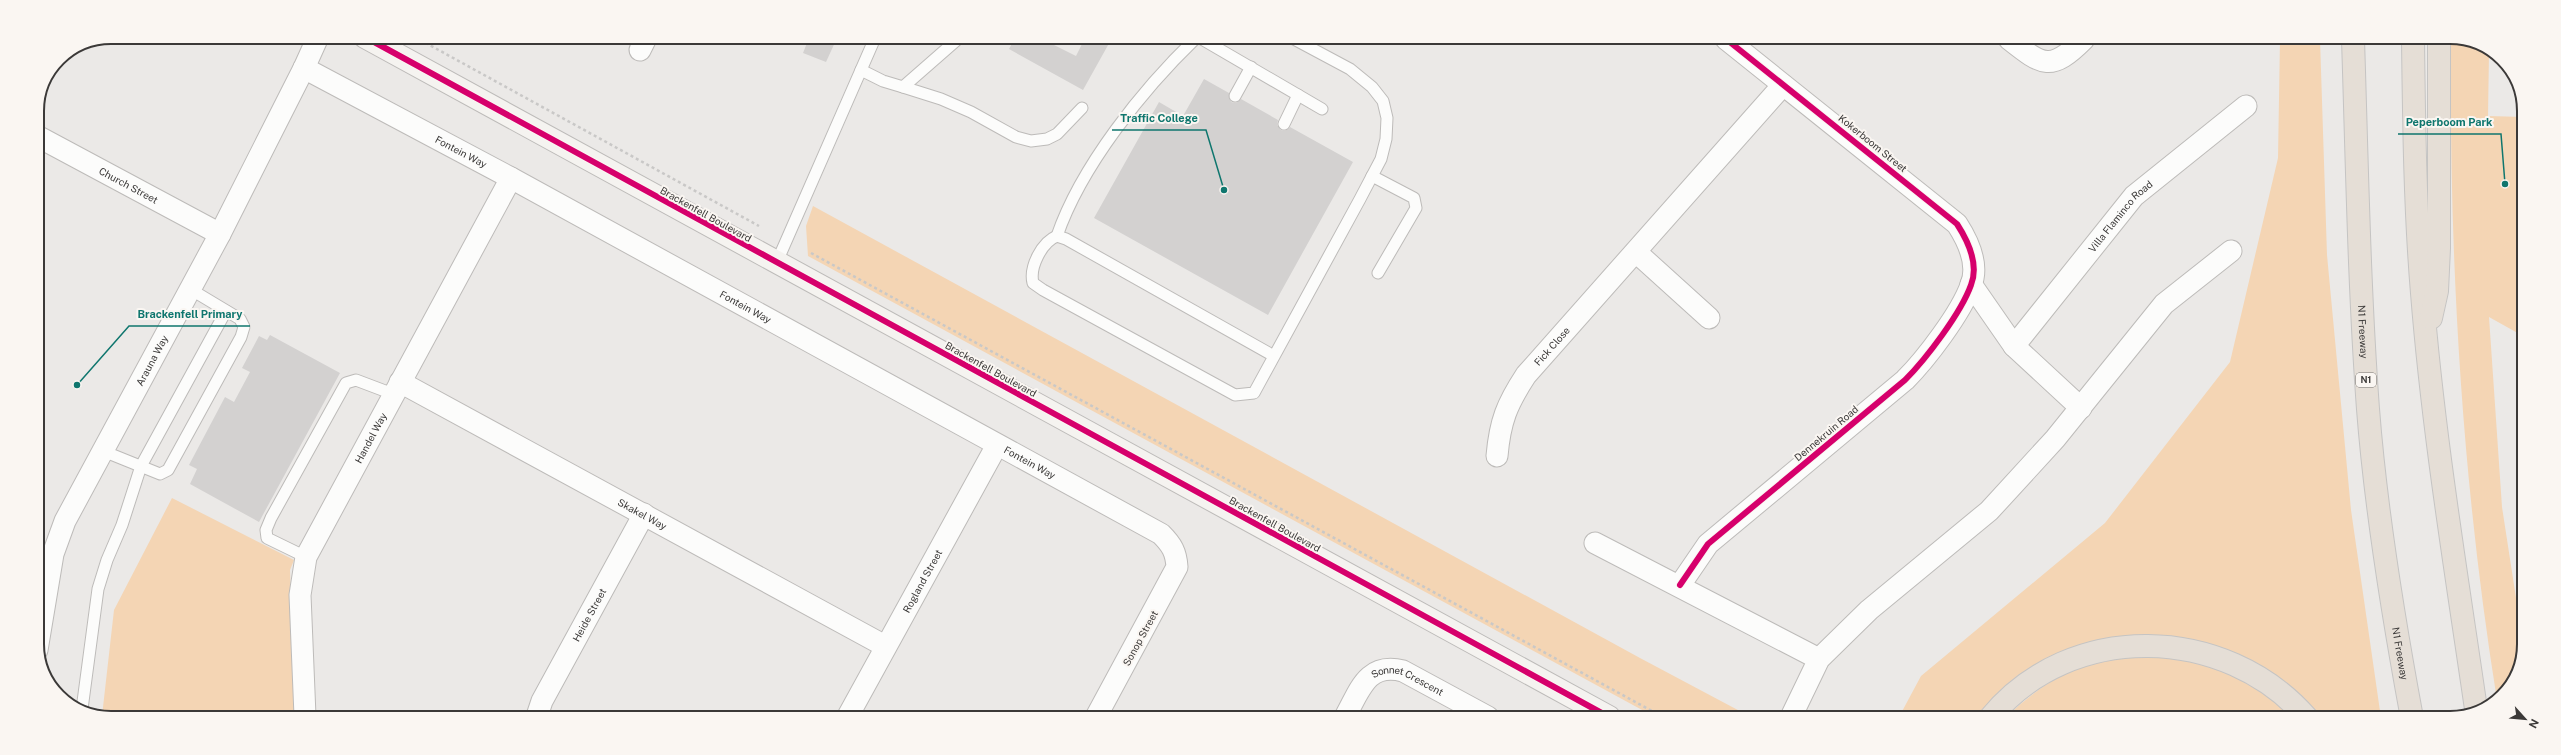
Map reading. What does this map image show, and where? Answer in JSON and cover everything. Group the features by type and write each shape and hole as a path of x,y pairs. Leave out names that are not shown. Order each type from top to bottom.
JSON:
{"highway":[{"name":"N1 Freeway","path":"2353,44 2361,282 2368,410 2389,592 2411,711"},
{"path":"2413,44 2415,172 2426,343 2476,706"},
{"path":"2426,343 2437,291 2439,248 2439,44"},
{"path":"1997,711 2020,688 2046,671 2072,657 2099,650 2154,644 2211,655 2236,664 2279,692 2299,711"}],"street":[{"name":"Arauna Way","path":"44,608 53,554 57,540 103,451 220,234 315,44"},
{"name":"Brackenfell Boulevard","path":"378,44 776,264 1598,711"},
{"name":"Kokerboom Street","path":"1732,44 1957,224 1970,249 1972,284"},
{"path":"2015,44 2031,57 2049,62 2066,57 2079,44"},
{"name":"Fontein Way","path":"304,68 511,178 1161,534 1172,545 1176,557"},
{"name":"Fick Close","path":"1497,456 1501,422 1509,401 1526,375 1784,85"},
{"name":"Villa Flaminco Road","path":"2014,346 2134,196 2246,106"},
{"name":"Church Street","path":"44,140 220,234"},
{"name":"Handel Way","path":"305,711 300,595 306,557 511,178"},
{"path":"1794,711 1819,659 1869,610 1974,524 2035,462 2081,408 2164,304 2231,251"},
{"path":"1636,252 1709,318"},
{"path":"1972,284 2014,346 2081,408"},
{"name":"Dennekruin Road","path":"1680,585 1708,544 1904,380 1919,365 1939,338 1972,284"},
{"name":"Skakel Way","path":"397,388 644,514 885,646"},
{"name":"Rogland Street","path":"851,711 885,646 997,445"},
{"name":"Heide Street","path":"539,711 542,701 644,514"},
{"path":"1596,543 1680,585 1819,659"},
{"name":"Sonop Street","path":"1099,711 1173,577 1177,567 1176,557"},
{"name":"Sonnet Crescent","path":"1348,711 1364,682 1374,672 1393,668 1403,671 1477,711"}],"lane":[{"path":"776,264 872,44"},
{"path":"903,87 952,44"},
{"path":"1191,44 1128,113 1068,206 1057,236 1045,244 1032,277 1033,283 1042,290 1235,395 1254,394 1381,159 1386,139 1387,118 1383,102 1362,78 1302,44"},
{"path":"1211,44 1322,108"},
{"path":"1235,96 1251,67"},
{"path":"861,70 883,81 947,102 1016,137 1031,141 1048,139 1057,134 1082,108"},
{"path":"1284,124 1298,95"},
{"path":"1372,176 1414,198 1417,203 1416,208 1378,273"},
{"path":"1057,236 1066,239 1274,356"},
{"path":"103,451 160,474 168,470 241,338 243,323 190,289"},
{"path":"83,705 98,589 107,560 122,525 141,466 226,311"},
{"path":"306,557 267,538 266,530 271,518 346,383 356,380 397,388"}],"path":[{"path":"428,44 759,226"},
{"path":"811,253 1652,711"}],"shaded area":[{"path":"2280,44 2320,44 2327,255 2351,510 2380,711 2310,711 2294,696 2138,636 1988,711 1902,711 1921,676 2105,523 2230,362 2278,158"},
{"path":"2451,44 2468,46 2489,57 2488,116 2517,117 2517,333 2489,317 2502,507 2517,604 2517,644 2515,662 2506,681 2496,692 2475,536 2460,371 2452,205"},
{"path":"813,206 1740,711 1644,711 808,256 806,226"},
{"path":"172,498 294,560 290,570 295,711 103,710 114,610"},
{"path":"2169,653 2244,677 2288,711 2012,711 2026,699 2061,675 2087,664 2109,658"}],"building":[{"path":"807,44 834,44 826,62 803,53"},
{"path":"1012,44 1052,44 1076,56 1082,44 1109,44 1083,90 1009,49"},
{"path":"1204,79 1229,93 1231,102 1236,103 1241,99 1278,120 1277,125 1281,130 1285,131 1290,127 1353,162 1268,315 1094,218 1159,102 1183,116"},
{"path":"270,335 340,373 259,522 190,484 197,469 189,465 225,397 234,402 250,372 242,368 259,336 267,340"}],"cycle path":[{"path":"378,44 1598,711"},
{"path":"1680,585 1708,544 1905,380 1923,360 1951,322 1971,285 1974,269 1968,245 1957,224 1732,44"}],"place":[{"name":"Peperboom Park","path":"2505,184"},
{"name":"Traffic College","path":"1224,190"},
{"name":"Brackenfell Primary","path":"77,385"}]}
